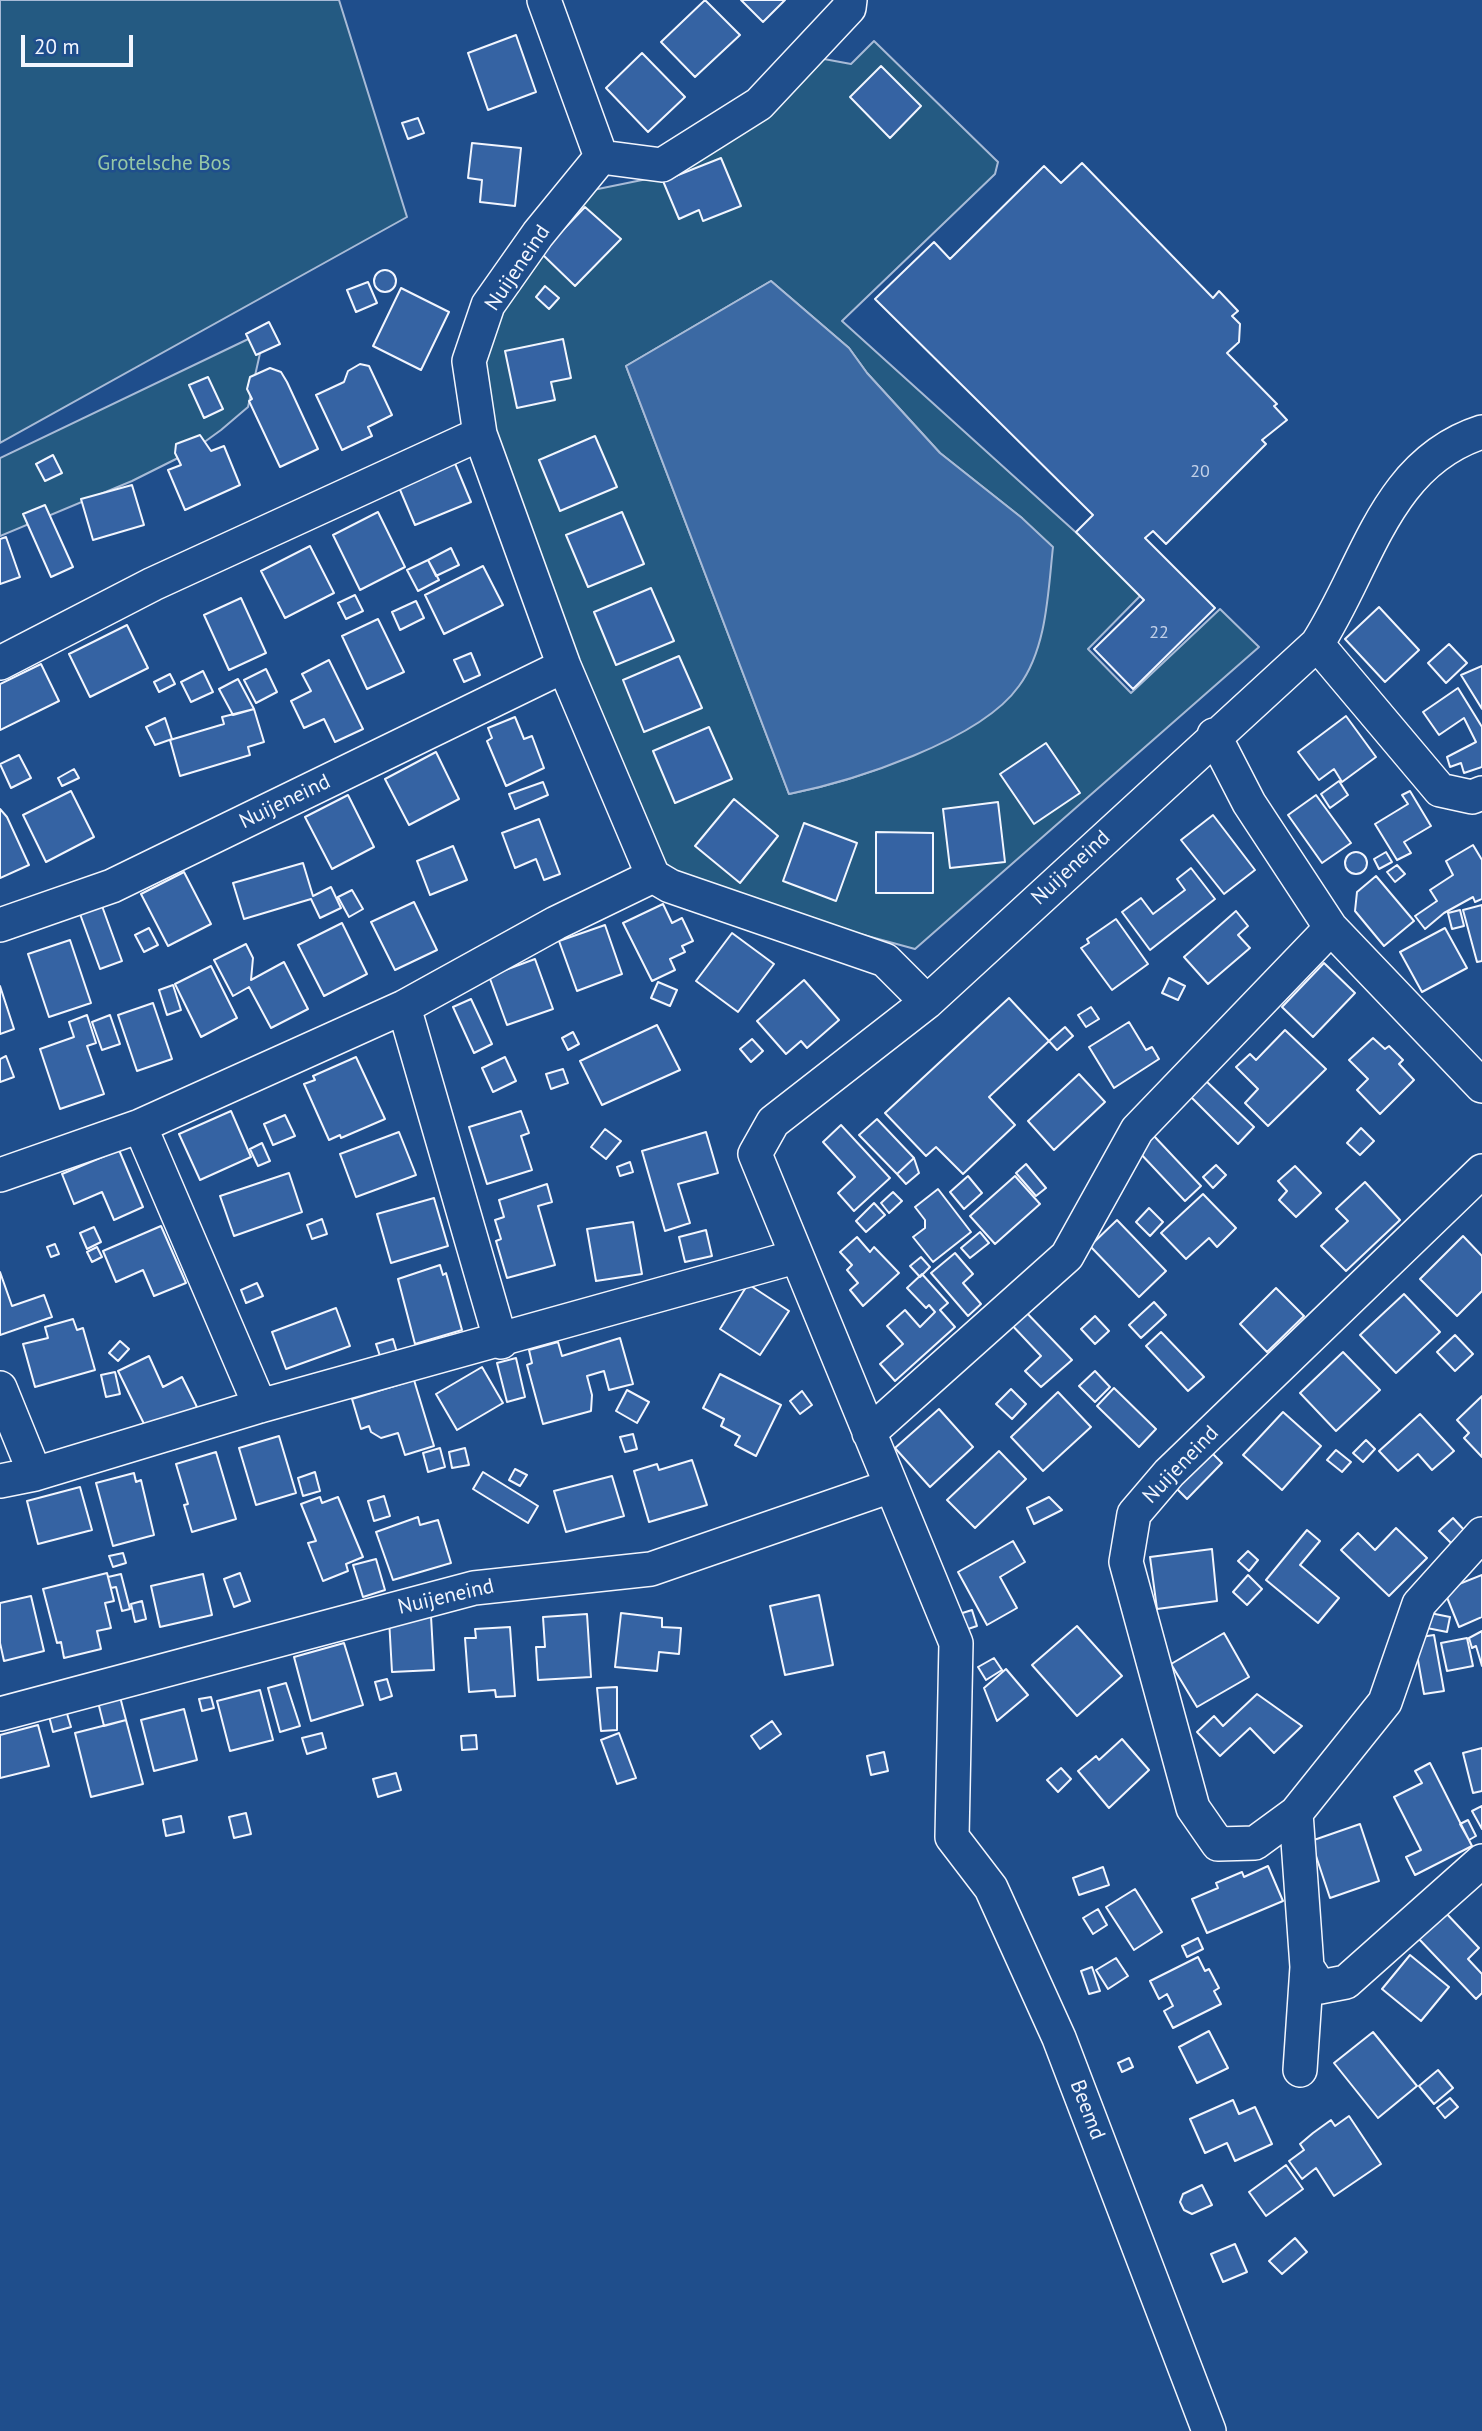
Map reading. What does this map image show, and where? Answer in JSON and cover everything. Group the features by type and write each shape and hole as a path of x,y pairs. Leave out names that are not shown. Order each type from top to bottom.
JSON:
{"street":[{"path":"544,0 601,157 662,165 759,104 849,8 850,0"},
{"name":"Nuijeneind","path":"601,157 538,234 488,305 469,361 480,434 564,666 653,876"},
{"name":"Nuijeneind","path":"954,1799 956,1643 927,1568 795,1257 755,1154 773,1122 927,1002 1317,643 1335,615 1380,522 1420,466 1463,438 1482,432"},
{"path":"0,663 153,584 480,434"},
{"path":"1317,643 1440,790 1472,797 1482,793"},
{"name":"Nuijeneind","path":"0,925 112,887 564,666"},
{"path":"1214,735 1249,803 1331,928 1482,1086"},
{"path":"0,1175 140,1126 404,1007 556,923 653,876 670,886 885,960 927,1002"},
{"path":"869,1433 1067,1256 1137,1130 1331,928"},
{"path":"404,1007 501,1342"},
{"path":"140,1126 260,1406"},
{"name":"Nuijeneind","path":"1482,1171 1169,1474 1134,1514 1126,1562 1193,1808 1217,1844 1255,1843 1296,1813 1385,1702 1419,1604 1482,1534"},
{"path":"0,1481 35,1474 260,1406 501,1342 795,1257"},
{"path":"0,1388 35,1474"},
{"name":"Nuijeneind","path":"0,1714 474,1588 651,1569 891,1486"},
{"name":"Beemd","path":"954,1799 952,1837 991,1888 1059,2038 1209,2431"},
{"path":"1296,1813 1307,1967 1300,2070"},
{"path":"1307,1967 1320,1987 1346,1982 1482,1861"}],"green space":[{"name":"Grotelsche Bos","path":"0,0 339,0 407,217 0,443"},
{"path":"874,41 998,162 995,174 842,321 1143,593 1088,649 1131,693 1220,609 1259,647 915,949 706,892 672,870 647,844 477,418 485,330 593,190 647,179 824,59 851,64","holes":["771,281 849,348 867,373 940,453 1022,518 1002,704 953,735 900,760 846,780 789,794 626,366"]},
{"path":"265,331 248,407 221,430 192,451 132,481 0,536 0,458"}],"shaded area":[{"path":"771,281 849,348 867,373 940,453 1022,518 1053,547 1041,637 1028,671 1001,706 976,724 913,756 880,769 789,794 626,366"}],"building":[{"path":"705,0 740,35 695,77 661,42"},
{"path":"741,0 785,0 763,22"},
{"path":"516,35 536,92 488,110 468,53"},
{"path":"642,53 685,97 648,132 606,88"},
{"path":"881,66 921,106 890,138 850,97"},
{"path":"418,118 424,133 408,139 402,123"},
{"path":"472,143 521,148 515,206 480,202 482,180 468,178"},
{"path":"721,158 741,206 703,221 699,210 679,219 663,181"},
{"path":"1082,163 1213,298 1219,291 1238,311 1232,316 1240,324 1239,342 1227,353 1277,404 1274,406 1287,420 1262,440 1266,444 1166,544 1153,531 1145,538 1215,608 1133,689 1094,649 1144,600 1076,532 1093,515 875,299 934,242 950,259 1044,166 1061,183"},
{"path":"585,207 621,239 575,286 541,253"},
{"path":"385,270 393,273 396,281 393,289 385,292 377,289 374,281 377,273"},
{"path":"368,282 377,303 356,312 347,290"},
{"path":"545,286 559,298 549,309 536,297"},
{"path":"401,288 449,312 421,370 373,346"},
{"path":"269,322 280,344 256,355 246,334"},
{"path":"563,339 571,378 551,382 555,400 517,408 505,351"},
{"path":"360,364 369,366 392,415 368,427 372,436 342,450 316,395 344,382 348,371"},
{"path":"270,368 281,372 287,382 318,449 280,467 249,401 252,399 247,389 250,377"},
{"path":"208,377 223,409 204,418 189,385"},
{"path":"200,435 211,451 224,446 240,485 185,510 168,470 181,465 175,453 176,444"},
{"path":"595,436 617,487 560,511 539,460"},
{"path":"53,455 62,473 45,481 36,464"},
{"path":"454,461 471,502 415,525 398,485"},
{"path":"132,485 144,525 93,540 81,499"},
{"path":"45,505 73,567 51,577 23,514"},
{"path":"378,512 405,567 360,590 333,535"},
{"path":"622,512 644,564 588,587 566,535"},
{"path":"6,537 20,577 0,584 0,539"},
{"path":"310,546 334,593 285,618 261,571"},
{"path":"451,548 459,565 436,576 428,560"},
{"path":"428,560 439,580 418,591 407,570"},
{"path":"483,566 503,605 444,634 425,595"},
{"path":"651,588 674,641 616,665 594,612"},
{"path":"355,595 363,611 346,619 338,603"},
{"path":"241,598 266,653 229,670 204,615"},
{"path":"416,601 424,618 400,630 392,612"},
{"path":"1379,607 1419,650 1385,682 1345,639"},
{"path":"378,619 404,672 367,689 342,636"},
{"path":"127,625 148,668 90,697 69,654"},
{"path":"1449,644 1467,663 1446,683 1428,663"},
{"path":"471,653 480,675 464,682 454,660"},
{"path":"679,656 702,708 644,732 623,680"},
{"path":"329,660 363,729 335,742 324,719 304,728 291,701 311,691 302,674"},
{"path":"41,664 59,701 0,730 0,684"},
{"path":"1482,666 1482,709 1461,675"},
{"path":"266,669 277,692 256,703 244,680"},
{"path":"203,671 213,692 191,702 181,682"},
{"path":"170,674 175,684 159,692 154,682"},
{"path":"238,679 254,709 233,715 219,689"},
{"path":"1458,688 1482,727 1482,767 1464,773 1461,763 1450,767 1447,757 1476,742 1464,718 1439,735 1423,712"},
{"path":"254,709 264,742 248,747 250,755 180,776 170,740 224,724 222,717"},
{"path":"1346,716 1376,757 1342,782 1334,769 1319,780 1298,752"},
{"path":"515,717 524,739 532,736 544,768 506,786 487,741 492,738 488,728"},
{"path":"165,718 172,739 155,745 146,727"},
{"path":"709,727 732,779 675,803 653,751"},
{"path":"1046,743 1080,793 1034,824 1000,774"},
{"path":"436,752 459,799 409,825 385,779"},
{"path":"19,755 31,778 11,788 0,764"},
{"path":"74,769 79,778 62,786 58,778"},
{"path":"1339,781 1348,795 1330,808 1321,794"},
{"path":"543,782 548,795 515,809 509,794"},
{"path":"71,791 94,837 46,862 23,815"},
{"path":"1410,791 1431,826 1404,842 1411,853 1397,860 1375,824 1408,804 1402,795"},
{"path":"348,795 374,847 332,869 305,817"},
{"path":"1316,795 1351,843 1322,863 1288,815"},
{"path":"734,799 778,836 740,883 695,846"},
{"path":"998,802 1005,862 950,868 943,809"},
{"path":"0,809 7,817 29,865 0,878"},
{"path":"1213,815 1255,870 1224,894 1181,840"},
{"path":"539,819 560,874 544,880 536,859 515,868 502,833"},
{"path":"804,823 857,843 836,901 783,881"},
{"path":"876,832 933,833 933,893 876,893"},
{"path":"1473,845 1482,860 1482,899 1475,902 1473,897 1444,913 1425,929 1415,916 1437,901 1430,890 1453,875 1446,861"},
{"path":"453,846 467,880 430,895 417,861"},
{"path":"1356,852 1364,855 1367,863 1364,871 1356,874 1348,871 1345,863 1348,855"},
{"path":"1386,852 1392,862 1379,869 1374,859"},
{"path":"303,863 313,896 331,887 341,908 320,918 311,899 244,919 233,883"},
{"path":"1397,865 1405,874 1395,882 1387,872"},
{"path":"1191,868 1215,899 1150,950 1122,912 1141,898 1153,914 1185,890 1177,879"},
{"path":"184,872 211,924 168,946 141,894"},
{"path":"1376,876 1414,921 1384,946 1355,911 1357,892"},
{"path":"352,890 363,909 349,917 338,897"},
{"path":"414,902 437,950 395,970 371,922"},
{"path":"663,904 672,923 682,918 693,941 682,946 685,952 670,959 675,970 652,981 623,923"},
{"path":"1482,905 1482,961 1477,962 1463,910"},
{"path":"102,906 122,961 100,969 80,914"},
{"path":"1460,910 1464,926 1452,929 1448,913"},
{"path":"1236,911 1248,926 1238,935 1250,948 1208,984 1184,957"},
{"path":"1116,919 1148,964 1112,990 1081,948 1089,943 1087,939"},
{"path":"342,923 367,974 324,996 298,945"},
{"path":"605,925 622,974 577,991 559,941"},
{"path":"149,928 158,945 144,952 135,935"},
{"path":"1445,928 1467,968 1422,992 1400,952"},
{"path":"732,933 774,964 738,1012 696,981"},
{"path":"70,940 91,1003 49,1017 28,954"},
{"path":"246,944 253,958 251,980 284,962 308,1009 271,1028 249,987 233,996 214,960"},
{"path":"535,959 553,1009 507,1025 489,976"},
{"path":"1324,963 1355,993 1313,1037 1282,1007"},
{"path":"211,966 237,1018 201,1037 175,984"},
{"path":"1169,978 1185,986 1178,1000 1162,993"},
{"path":"804,980 839,1020 807,1048 801,1041 786,1054 757,1021"},
{"path":"658,982 677,990 670,1006 651,998"},
{"path":"173,985 181,1010 167,1015 159,990"},
{"path":"0,986 14,1029 0,1034"},
{"path":"1009,998 1049,1041 989,1097 1015,1125 963,1174 936,1147 926,1156 885,1113"},
{"path":"471,999 492,1044 474,1053 453,1007"},
{"path":"153,1003 172,1059 137,1071 118,1015"},
{"path":"1091,1007 1099,1019 1086,1027 1078,1015"},
{"path":"87,1015 96,1043 87,1046 104,1094 60,1109 40,1049 74,1037 69,1022"},
{"path":"110,1015 120,1044 102,1050 92,1022"},
{"path":"1129,1022 1146,1050 1152,1047 1159,1059 1114,1088 1089,1047"},
{"path":"657,1025 680,1070 602,1105 580,1061"},
{"path":"1065,1027 1073,1036 1057,1050 1049,1041"},
{"path":"1285,1030 1326,1069 1268,1126 1245,1103 1258,1089 1236,1067 1250,1054 1256,1060"},
{"path":"573,1032 579,1044 568,1050 562,1038"},
{"path":"1373,1038 1385,1049 1389,1046 1403,1060 1399,1064 1414,1080 1380,1114 1357,1090 1368,1079 1349,1060"},
{"path":"752,1039 763,1051 751,1062 740,1049"},
{"path":"6,1056 14,1077 0,1082 0,1059"},
{"path":"356,1057 385,1119 341,1138 340,1135 329,1140 304,1084 315,1080 313,1076"},
{"path":"505,1057 516,1081 493,1092 482,1068"},
{"path":"563,1069 568,1083 551,1089 546,1074"},
{"path":"1079,1074 1105,1102 1054,1150 1028,1121"},
{"path":"1205,1080 1254,1127 1238,1144 1190,1096"},
{"path":"231,1111 251,1157 200,1180 179,1134"},
{"path":"521,1111 529,1133 521,1136 532,1170 487,1184 469,1127"},
{"path":"285,1115 295,1136 273,1145 264,1124"},
{"path":"877,1119 914,1158 897,1174 859,1135"},
{"path":"841,1125 890,1178 854,1211 838,1193 855,1177 823,1142"},
{"path":"1361,1128 1374,1141 1360,1155 1347,1143"},
{"path":"605,1129 621,1141 606,1159 591,1147"},
{"path":"399,1132 416,1175 356,1197 340,1154"},
{"path":"706,1132 718,1173 678,1184 690,1223 665,1231 642,1151"},
{"path":"1154,1136 1201,1186 1185,1201 1139,1152"},
{"path":"262,1143 270,1161 258,1166 250,1149"},
{"path":"119,1150 143,1207 114,1220 102,1192 74,1204 62,1174"},
{"path":"914,1158 919,1173 906,1184 897,1174"},
{"path":"630,1162 633,1172 620,1176 617,1167"},
{"path":"1026,1164 1046,1188 1036,1196 1016,1173"},
{"path":"1216,1165 1226,1175 1213,1188 1203,1177"},
{"path":"1295,1166 1321,1193 1296,1217 1279,1200 1287,1191 1278,1181"},
{"path":"289,1173 302,1212 234,1236 220,1196"},
{"path":"968,1176 982,1193 964,1209 950,1192"},
{"path":"1015,1176 1040,1204 995,1244 970,1216"},
{"path":"1365,1182 1400,1220 1346,1271 1321,1246 1348,1221 1336,1209"},
{"path":"547,1184 552,1202 538,1206 555,1265 507,1278 496,1241 501,1239 495,1220 504,1217 499,1200"},
{"path":"938,1189 971,1232 933,1262 913,1237 925,1228 925,1220 915,1207"},
{"path":"893,1192 902,1201 889,1213 881,1203"},
{"path":"1203,1194 1236,1228 1217,1247 1209,1238 1186,1259 1161,1233"},
{"path":"434,1198 448,1246 391,1263 377,1214"},
{"path":"874,1203 885,1215 866,1232 856,1221"},
{"path":"1149,1208 1163,1222 1150,1236 1136,1222"},
{"path":"322,1219 327,1234 312,1239 307,1225"},
{"path":"1117,1220 1166,1271 1139,1297 1090,1246"},
{"path":"633,1222 642,1274 596,1281 587,1229"},
{"path":"161,1226 186,1283 154,1296 143,1270 116,1282 103,1251"},
{"path":"94,1227 101,1242 87,1249 80,1233"},
{"path":"706,1230 712,1256 685,1262 679,1237"},
{"path":"980,1232 989,1243 970,1258 961,1248"},
{"path":"1463,1236 1482,1256 1482,1291 1457,1316 1420,1279"},
{"path":"857,1237 870,1252 874,1247 899,1273 863,1306 850,1290 858,1283 847,1270 852,1265 840,1252"},
{"path":"55,1244 59,1254 51,1257 47,1247"},
{"path":"97,1247 102,1257 92,1262 87,1252"},
{"path":"955,1253 973,1274 963,1283 981,1304 968,1316 931,1273"},
{"path":"921,1257 930,1267 920,1277 910,1266"},
{"path":"440,1265 443,1275 446,1273 462,1330 415,1344 398,1279"},
{"path":"0,1272 12,1306 44,1295 52,1317 0,1335"},
{"path":"922,1274 948,1303 940,1310 955,1327 895,1381 880,1364 903,1344 887,1326 905,1310 920,1327 935,1312 929,1305 926,1308 907,1288"},
{"path":"257,1283 263,1296 246,1303 241,1290"},
{"path":"748,1284 789,1311 760,1355 720,1329"},
{"path":"1276,1288 1304,1316 1267,1352 1240,1324"},
{"path":"1404,1294 1440,1332 1396,1373 1360,1335"},
{"path":"1154,1302 1166,1315 1141,1338 1129,1325"},
{"path":"336,1308 350,1346 286,1369 272,1332"},
{"path":"1023,1309 1072,1360 1041,1387 1025,1371 1041,1356 1009,1322"},
{"path":"1095,1316 1109,1331 1095,1344 1081,1329"},
{"path":"73,1319 77,1330 83,1328 95,1370 35,1387 23,1344 48,1338 45,1327"},
{"path":"1161,1332 1204,1377 1188,1391 1146,1346"},
{"path":"1455,1335 1473,1354 1455,1371 1437,1352"},
{"path":"620,1338 633,1384 609,1390 604,1371 587,1376 592,1395 591,1411 543,1424 527,1365 532,1363 529,1350 558,1342 562,1356"},
{"path":"393,1339 398,1356 382,1362 376,1344"},
{"path":"120,1341 129,1349 118,1361 109,1353"},
{"path":"1343,1352 1380,1390 1336,1431 1300,1393"},
{"path":"149,1356 163,1387 182,1377 197,1407 147,1430 118,1371"},
{"path":"516,1358 525,1397 507,1402 497,1363"},
{"path":"482,1367 503,1403 457,1430 436,1394"},
{"path":"1095,1371 1110,1387 1095,1402 1079,1386"},
{"path":"115,1372 120,1394 106,1397 101,1375"},
{"path":"720,1374 781,1405 756,1456 735,1445 740,1436 721,1426 724,1419 703,1408"},
{"path":"414,1380 434,1446 405,1455 398,1433 381,1438 371,1432 369,1426 361,1429 352,1399"},
{"path":"1114,1388 1156,1429 1139,1447 1097,1406"},
{"path":"1011,1389 1026,1404 1012,1419 996,1404"},
{"path":"627,1390 649,1402 637,1423 616,1411"},
{"path":"802,1391 812,1405 800,1414 790,1401"},
{"path":"1058,1392 1091,1427 1043,1471 1011,1437"},
{"path":"1482,1396 1482,1457 1464,1438 1469,1433 1457,1420"},
{"path":"939,1409 973,1447 930,1487 895,1448"},
{"path":"1283,1412 1321,1446 1282,1490 1243,1455"},
{"path":"1420,1414 1454,1451 1432,1470 1418,1454 1398,1471 1379,1451"},
{"path":"633,1434 637,1449 625,1452 620,1437"},
{"path":"279,1436 296,1493 256,1505 239,1448"},
{"path":"1366,1440 1375,1449 1363,1462 1353,1453"},
{"path":"440,1448 445,1467 428,1472 423,1453"},
{"path":"465,1448 469,1465 452,1468 449,1452"},
{"path":"1336,1450 1351,1462 1342,1472 1327,1460"},
{"path":"999,1451 1026,1479 975,1528 947,1500"},
{"path":"1210,1451 1222,1463 1187,1499 1175,1487"},
{"path":"216,1452 236,1519 192,1532 184,1505 188,1504 176,1464"},
{"path":"692,1460 707,1505 649,1522 634,1471 657,1464 659,1470"},
{"path":"515,1469 527,1475 520,1486 509,1480"},
{"path":"315,1472 320,1491 303,1496 298,1478"},
{"path":"483,1472 538,1506 528,1523 473,1489"},
{"path":"134,1473 136,1482 141,1480 154,1535 113,1546 96,1483"},
{"path":"612,1476 624,1516 566,1532 554,1491"},
{"path":"80,1487 92,1530 38,1544 27,1501"},
{"path":"384,1496 390,1516 374,1521 368,1501"},
{"path":"320,1497 322,1503 338,1497 363,1557 346,1564 348,1571 323,1581 308,1543 316,1541 301,1504"},
{"path":"1049,1497 1062,1510 1034,1524 1027,1508"},
{"path":"418,1517 420,1525 438,1520 451,1563 393,1580 376,1532"},
{"path":"1453,1518 1465,1531 1452,1544 1439,1531"},
{"path":"1396,1528 1427,1558 1389,1596 1341,1550 1358,1533 1375,1550"},
{"path":"1307,1530 1320,1541 1300,1565 1339,1598 1318,1623 1266,1580"},
{"path":"1013,1541 1025,1562 1000,1577 1017,1608 987,1625 958,1572"},
{"path":"1212,1549 1217,1601 1157,1609 1150,1557"},
{"path":"1248,1551 1258,1560 1249,1571 1238,1561"},
{"path":"123,1553 126,1563 113,1567 109,1556"},
{"path":"376,1559 385,1590 363,1597 353,1565"},
{"path":"107,1573 114,1601 105,1603 111,1628 97,1631 101,1649 64,1658 61,1642 57,1643 43,1589"},
{"path":"240,1573 250,1601 234,1607 224,1579"},
{"path":"121,1574 130,1609 122,1611 116,1587 111,1588 108,1577"},
{"path":"203,1574 212,1615 160,1627 151,1586"},
{"path":"1248,1575 1262,1589 1247,1605 1233,1592"},
{"path":"1482,1575 1482,1617 1459,1627 1444,1590"},
{"path":"819,1595 833,1665 785,1675 770,1606"},
{"path":"31,1596 44,1651 4,1661 0,1643 0,1603"},
{"path":"142,1601 146,1619 135,1622 131,1604"},
{"path":"972,1610 977,1626 962,1631 956,1615"},
{"path":"621,1613 662,1618 662,1627 681,1628 679,1654 659,1652 657,1671 615,1667"},
{"path":"1430,1613 1450,1617 1447,1632 1427,1628"},
{"path":"587,1614 591,1677 538,1680 536,1647 545,1647 543,1617"},
{"path":"431,1616 434,1670 392,1672 389,1619"},
{"path":"1077,1626 1122,1676 1077,1716 1032,1665"},
{"path":"510,1627 515,1696 496,1697 495,1690 469,1692 465,1638 476,1638 475,1629"},
{"path":"1482,1631 1482,1666 1476,1646 1472,1648 1469,1638"},
{"path":"1224,1633 1249,1677 1197,1707 1171,1664"},
{"path":"1434,1635 1444,1691 1424,1694 1414,1638"},
{"path":"1467,1638 1473,1666 1447,1671 1441,1643"},
{"path":"344,1643 363,1705 311,1721 294,1657"},
{"path":"994,1658 1002,1670 986,1680 978,1667"},
{"path":"1006,1669 1028,1695 997,1721 984,1688"},
{"path":"387,1679 392,1696 380,1700 375,1682"},
{"path":"286,1683 300,1726 280,1732 268,1688"},
{"path":"617,1687 617,1730 601,1731 597,1688"},
{"path":"118,1689 126,1720 104,1726 96,1694"},
{"path":"260,1690 273,1740 230,1751 217,1701"},
{"path":"1257,1694 1302,1726 1274,1753 1250,1728 1220,1756 1197,1732 1214,1716 1223,1726"},
{"path":"211,1697 214,1708 202,1711 199,1699"},
{"path":"65,1707 71,1727 53,1732 48,1712"},
{"path":"184,1709 197,1760 154,1771 141,1720"},
{"path":"126,1720 143,1784 91,1797 75,1733"},
{"path":"772,1721 781,1734 760,1749 751,1736"},
{"path":"38,1725 49,1766 0,1778 0,1735"},
{"path":"322,1733 326,1748 307,1754 302,1738"},
{"path":"619,1733 636,1778 617,1784 601,1740"},
{"path":"476,1735 477,1749 462,1750 461,1736"},
{"path":"1122,1739 1149,1770 1109,1808 1078,1771 1096,1756 1099,1760"},
{"path":"1482,1748 1482,1791 1473,1793 1463,1753"},
{"path":"884,1752 888,1771 871,1775 867,1756"},
{"path":"1430,1763 1472,1846 1415,1875 1406,1857 1421,1850 1394,1797 1422,1783 1415,1771"},
{"path":"1061,1768 1071,1779 1058,1792 1047,1780"},
{"path":"396,1773 401,1790 378,1797 373,1779"},
{"path":"1482,1806 1482,1829 1472,1811"},
{"path":"246,1813 251,1834 234,1838 229,1817"},
{"path":"181,1816 184,1832 166,1836 163,1820"},
{"path":"1468,1820 1476,1836 1469,1840 1460,1824"},
{"path":"1360,1824 1379,1881 1330,1898 1311,1841"},
{"path":"1268,1866 1283,1901 1207,1933 1192,1899 1218,1888 1216,1883 1242,1872 1244,1877"},
{"path":"1103,1867 1109,1885 1079,1895 1073,1878"},
{"path":"1135,1889 1162,1932 1134,1950 1106,1907"},
{"path":"1098,1909 1107,1925 1093,1934 1083,1918"},
{"path":"1445,1912 1479,1948 1468,1959 1482,1974 1482,1993 1476,1999 1418,1938"},
{"path":"1198,1938 1203,1949 1187,1957 1182,1946"},
{"path":"1410,1955 1449,1987 1421,2021 1382,1989"},
{"path":"1198,1957 1205,1971 1209,1969 1219,1988 1214,1991 1221,2004 1173,2028 1164,2011 1173,2006 1167,1994 1159,1999 1150,1981"},
{"path":"1116,1958 1128,1976 1108,1989 1096,1970"},
{"path":"1092,1967 1100,1991 1089,1994 1081,1971"},
{"path":"1209,2031 1228,2068 1197,2083 1179,2047"},
{"path":"1373,2032 1417,2086 1378,2118 1334,2063"},
{"path":"1129,2058 1133,2067 1122,2072 1118,2063"},
{"path":"1438,2070 1453,2088 1434,2104 1419,2086"},
{"path":"1450,2098 1458,2107 1445,2118 1437,2108"},
{"path":"1233,2100 1239,2114 1255,2107 1272,2144 1235,2161 1227,2143 1205,2153 1190,2119"},
{"path":"1349,2116 1381,2164 1334,2196 1316,2168 1302,2179 1289,2161 1304,2150 1300,2144 1313,2133 1331,2120 1335,2126"},
{"path":"1286,2165 1303,2189 1266,2216 1249,2192"},
{"path":"1202,2185 1212,2205 1192,2214 1184,2210 1180,2202 1183,2194"},
{"path":"1295,2238 1307,2252 1282,2274 1269,2261"},
{"path":"1235,2244 1247,2272 1223,2282 1211,2254"}]}
